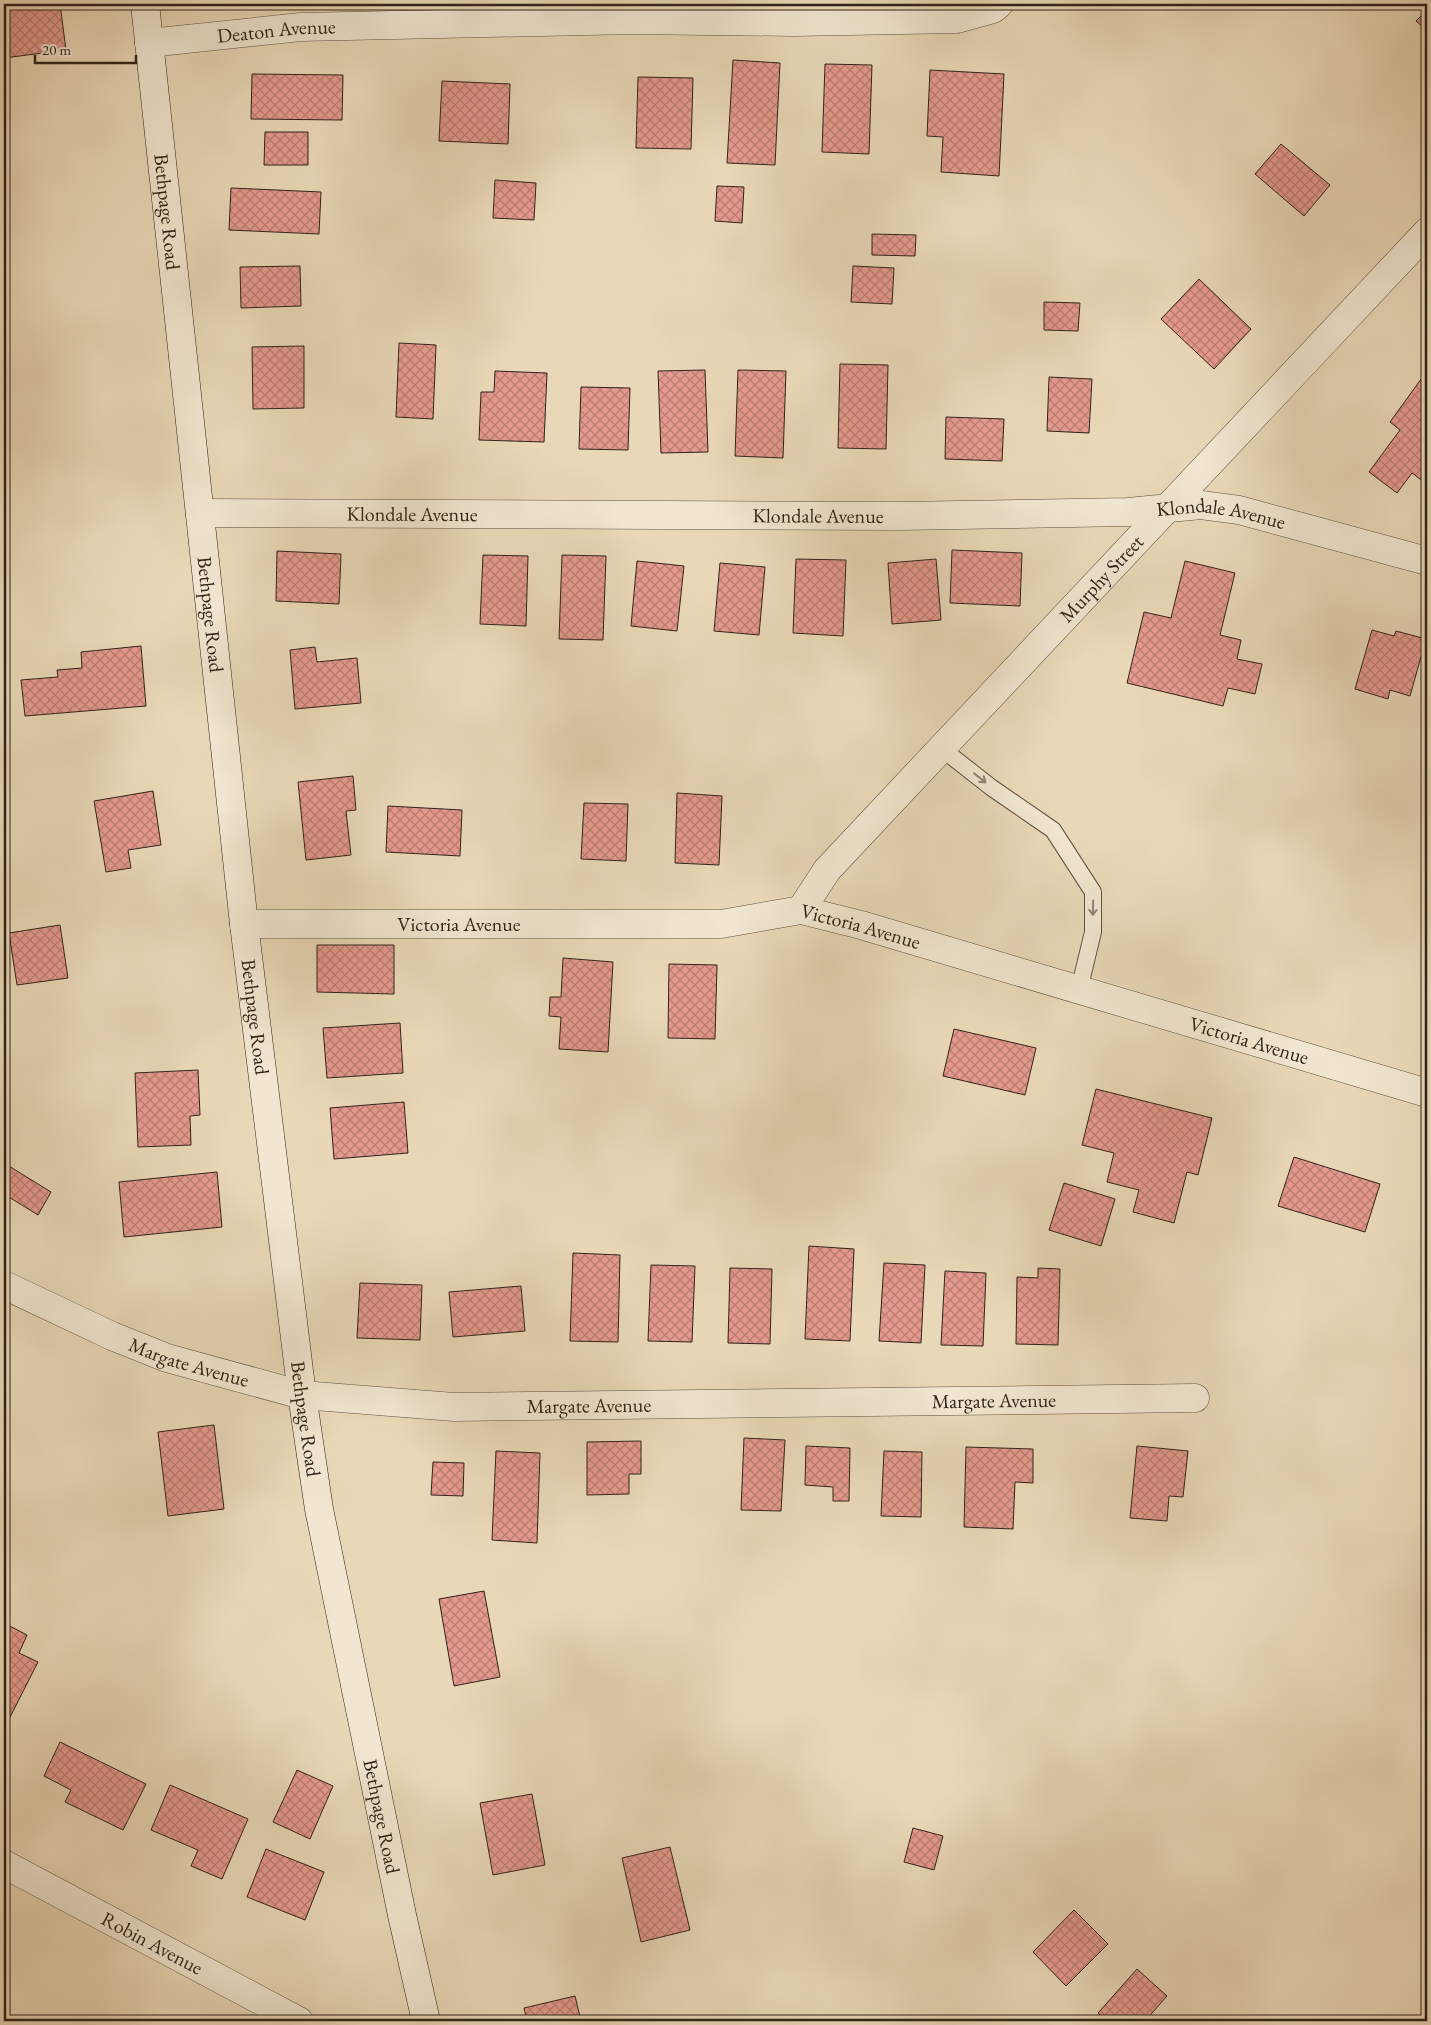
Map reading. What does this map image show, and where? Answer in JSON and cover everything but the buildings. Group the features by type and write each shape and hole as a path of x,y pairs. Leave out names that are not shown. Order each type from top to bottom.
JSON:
{"street":[{"name":"Bethpage Road","path":"145,4 244,924 302,1395 319,1508 402,1915 426,2021"},
{"name":"Deaton Avenue","path":"149,43 301,27 632,20 794,22 957,19 993,9 999,4"},
{"name":"Murphy Street","path":"801,910 827,870 1427,232"},
{"name":"Klondale Avenue","path":"200,513 901,516 1128,512 1201,506 1239,510 1427,561"},
{"name":"Victoria Avenue","path":"244,924 721,924 801,910 861,924 1427,1093"},
{"name":"Margate Avenue","path":"4,1285 112,1336 167,1358 302,1395 454,1407 1195,1398"},
{"name":"Robin Avenue","path":"4,1864 299,2021"}],"lane":[{"path":"941,748 992,788 1053,830 1093,892 1093,932 1079,990"}]}
